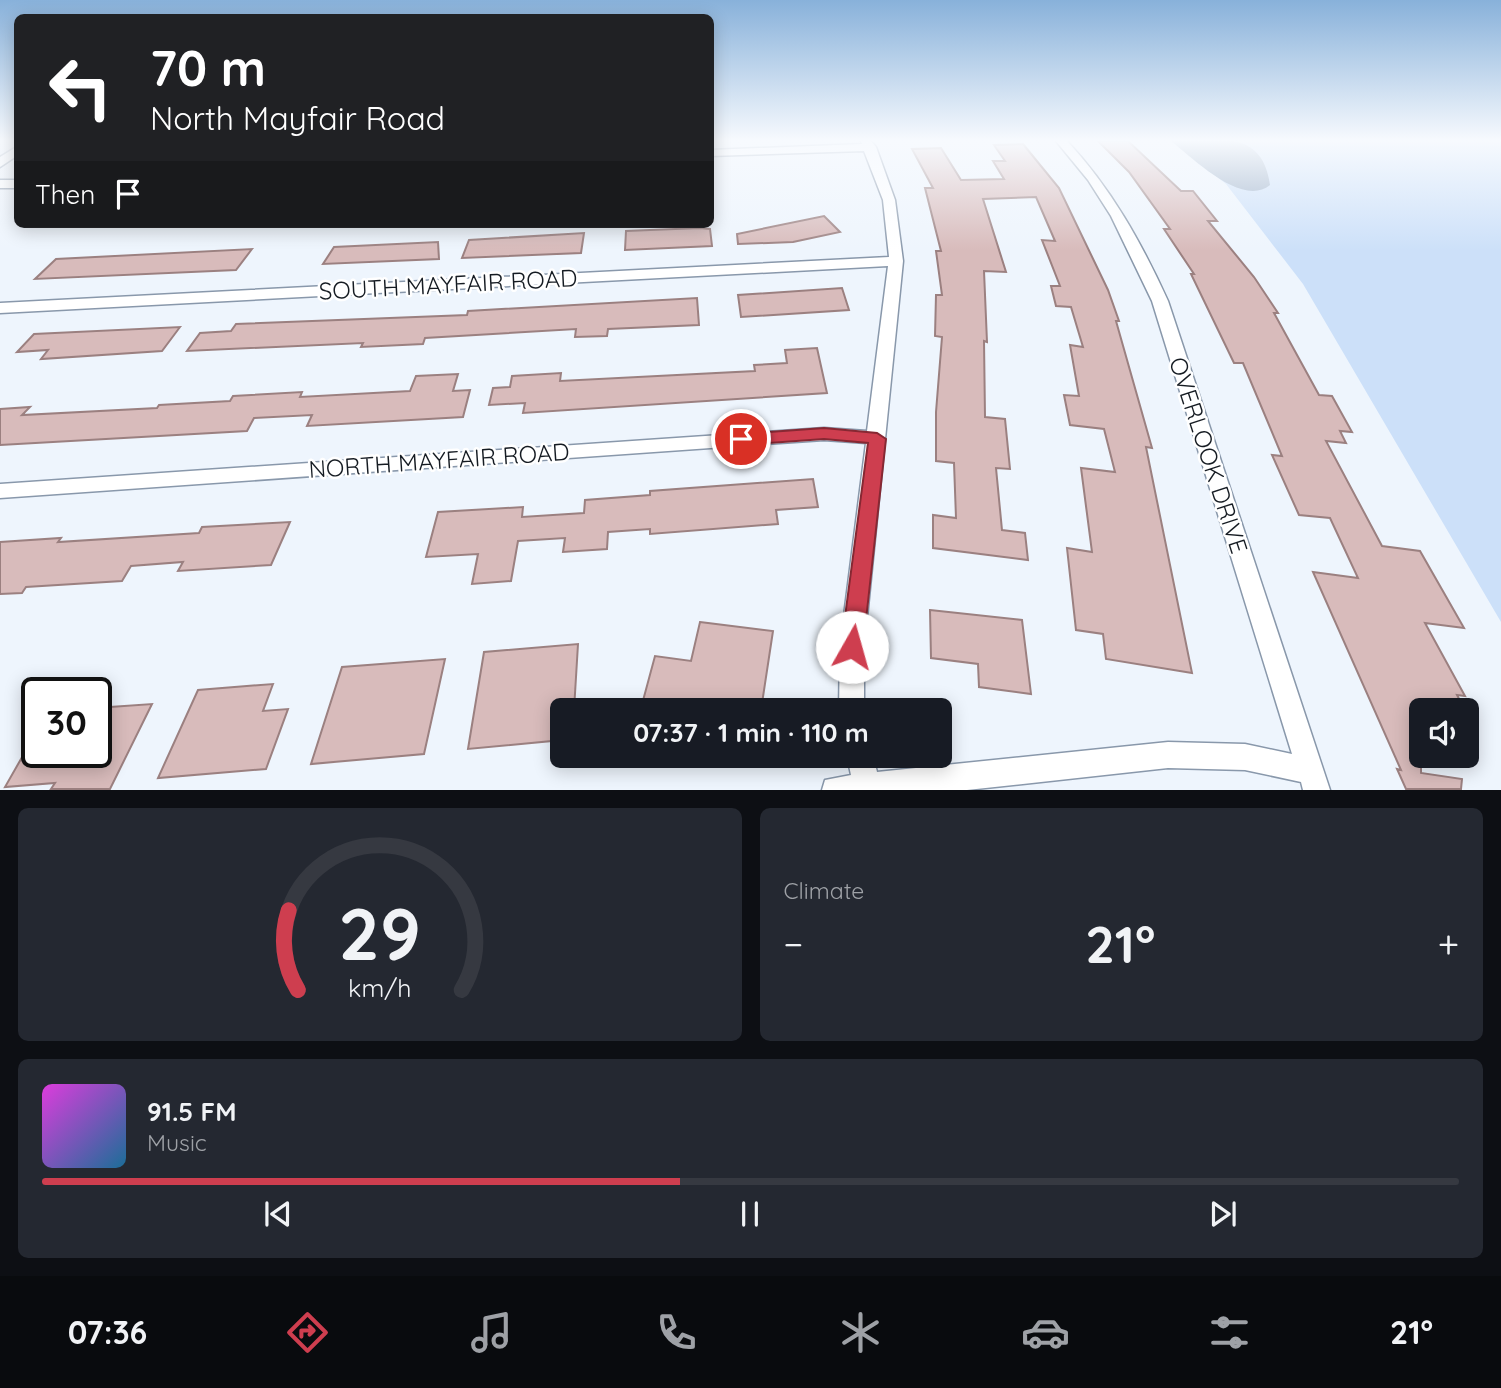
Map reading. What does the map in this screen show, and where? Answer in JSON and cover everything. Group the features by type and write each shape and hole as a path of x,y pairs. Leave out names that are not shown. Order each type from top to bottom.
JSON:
{"street":[{"path":"852,698 852,647 896,261 890,200 881,178"},
{"name":"OVERLOOK DRIVE","path":"1094,178 1139,251 1160,301 1314,780"},
{"name":"SOUTH MAYFAIR ROAD","path":"0,308 896,261"},
{"name":"NORTH MAYFAIR ROAD","path":"0,491 824,434 877,439"},
{"path":"835,789 1168,755 1245,757 1314,780"},
{"path":"863,768 867,786"}],"shaded area":[{"path":"1218,178 1501,178 1501,622 1303,284 1226,184"},
{"path":"1218,178 1268,178 1270,185 1259,190 1246,190"}],"building":[{"path":"928,178 1051,178 1059,188 1108,290 1119,321 1116,321 1152,448 1146,447 1192,673 1106,659 1103,634 1076,630 1067,548 1092,552 1081,468 1115,472 1104,429 1070,425 1064,395 1079,396 1070,345 1083,347 1071,307 1056,306 1051,286 1060,286 1042,240 1055,241 1036,197 983,199 1006,272 984,271 987,342 984,341 985,417 1005,419 1010,469 996,468 1002,530 1025,533 1028,560 933,548 933,515 956,518 954,463 936,461 936,412 942,337 935,336 936,295 942,295 936,251 941,251 925,188 933,188"},
{"path":"1133,178 1167,178 1181,191 1193,191 1217,221 1208,221 1254,277 1278,313 1274,313 1319,395 1332,396 1352,432 1340,431 1346,443 1326,441 1382,546 1420,551 1464,628 1425,623 1465,696 1409,698 1409,768 1421,768 1421,773 1462,779 1461,789 1406,789 1397,769 1401,770 1313,572 1358,578 1330,518 1299,515 1272,455 1282,456 1243,363 1234,363 1191,274 1194,274 1164,229 1170,229"},
{"path":"824,216 840,232 793,242 738,244 737,234"},
{"path":"710,229 712,246 625,250 626,231"},
{"path":"584,233 581,253 462,258 469,240"},
{"path":"438,242 439,259 323,264 334,247"},
{"path":"252,249 236,270 35,279 56,259"},
{"path":"842,288 849,310 741,317 738,295"},
{"path":"697,298 699,325 608,329 607,336 575,337 576,329 425,338 423,344 361,347 363,343 187,351 200,333 231,331 236,324 467,315 468,311"},
{"path":"180,327 162,351 41,359 48,350 17,352 34,334"},
{"path":"817,348 827,393 523,413 525,403 489,405 493,388 510,387 512,376 561,373 560,381 755,371 754,365 787,363 785,350"},
{"path":"458,374 453,391 470,390 463,417 307,426 312,415 254,418 247,431 0,445 0,409 30,407 22,415 157,408 159,405 230,401 233,396 302,392 300,397 410,391 416,376"},
{"path":"813,479 818,507 776,510 778,524 650,534 650,529 608,532 607,549 563,552 565,538 518,541 511,581 472,584 478,554 426,557 438,512 523,507 522,517 584,513 585,500 650,495 650,491"},
{"path":"290,522 271,565 178,571 183,562 131,566 122,581 26,587 22,593 0,594 0,542 61,538 58,542 199,533 202,527"},
{"path":"930,610 1022,620 1031,694 979,687 978,664 931,658"},
{"path":"700,622 773,631 763,698 644,698 655,656 691,661"},
{"path":"578,644 575,698 550,698 550,741 468,749 484,652"},
{"path":"445,659 424,754 311,764 342,667"},
{"path":"273,684 263,711 288,709 266,769 158,778 198,690"},
{"path":"152,704 110,789 51,789 55,783 5,787 21,759 21,768 112,768 112,707"}],"route":[{"path":"741,439 824,434 877,439 852,647"}]}
